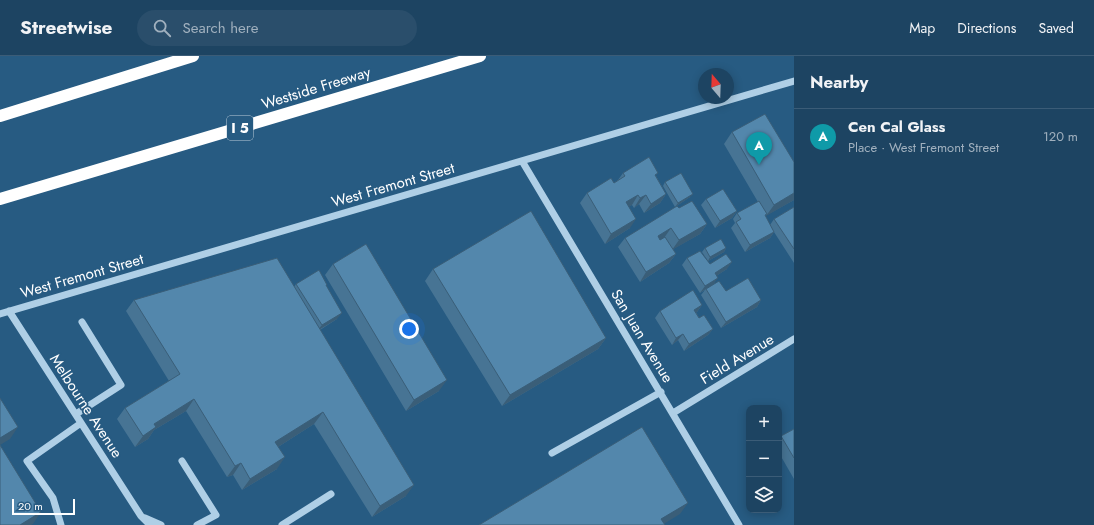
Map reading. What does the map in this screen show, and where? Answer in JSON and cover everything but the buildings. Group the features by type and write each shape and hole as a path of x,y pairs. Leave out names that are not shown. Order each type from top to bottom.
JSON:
{"highway":[{"path":"0,116 193,56"},
{"name":"Westside Freeway","path":"0,199 480,56"}],"street":[{"name":"West Fremont Street","path":"0,314 794,81"},
{"name":"San Juan Avenue","path":"522,161 739,525"},
{"name":"Melbourne Avenue","path":"9,311 141,516 150,525"},
{"path":"76,414 121,385 82,322"},
{"name":"Field Avenue","path":"673,413 794,340"},
{"path":"552,453 660,392"},
{"path":"61,525 52,498 27,461 82,423"},
{"path":"182,462 216,515 198,525"},
{"path":"282,525 331,494"},
{"path":"140,525 141,516 160,525"}],"place":[{"name":"Cen Cal Glass","path":"759,165"}]}
